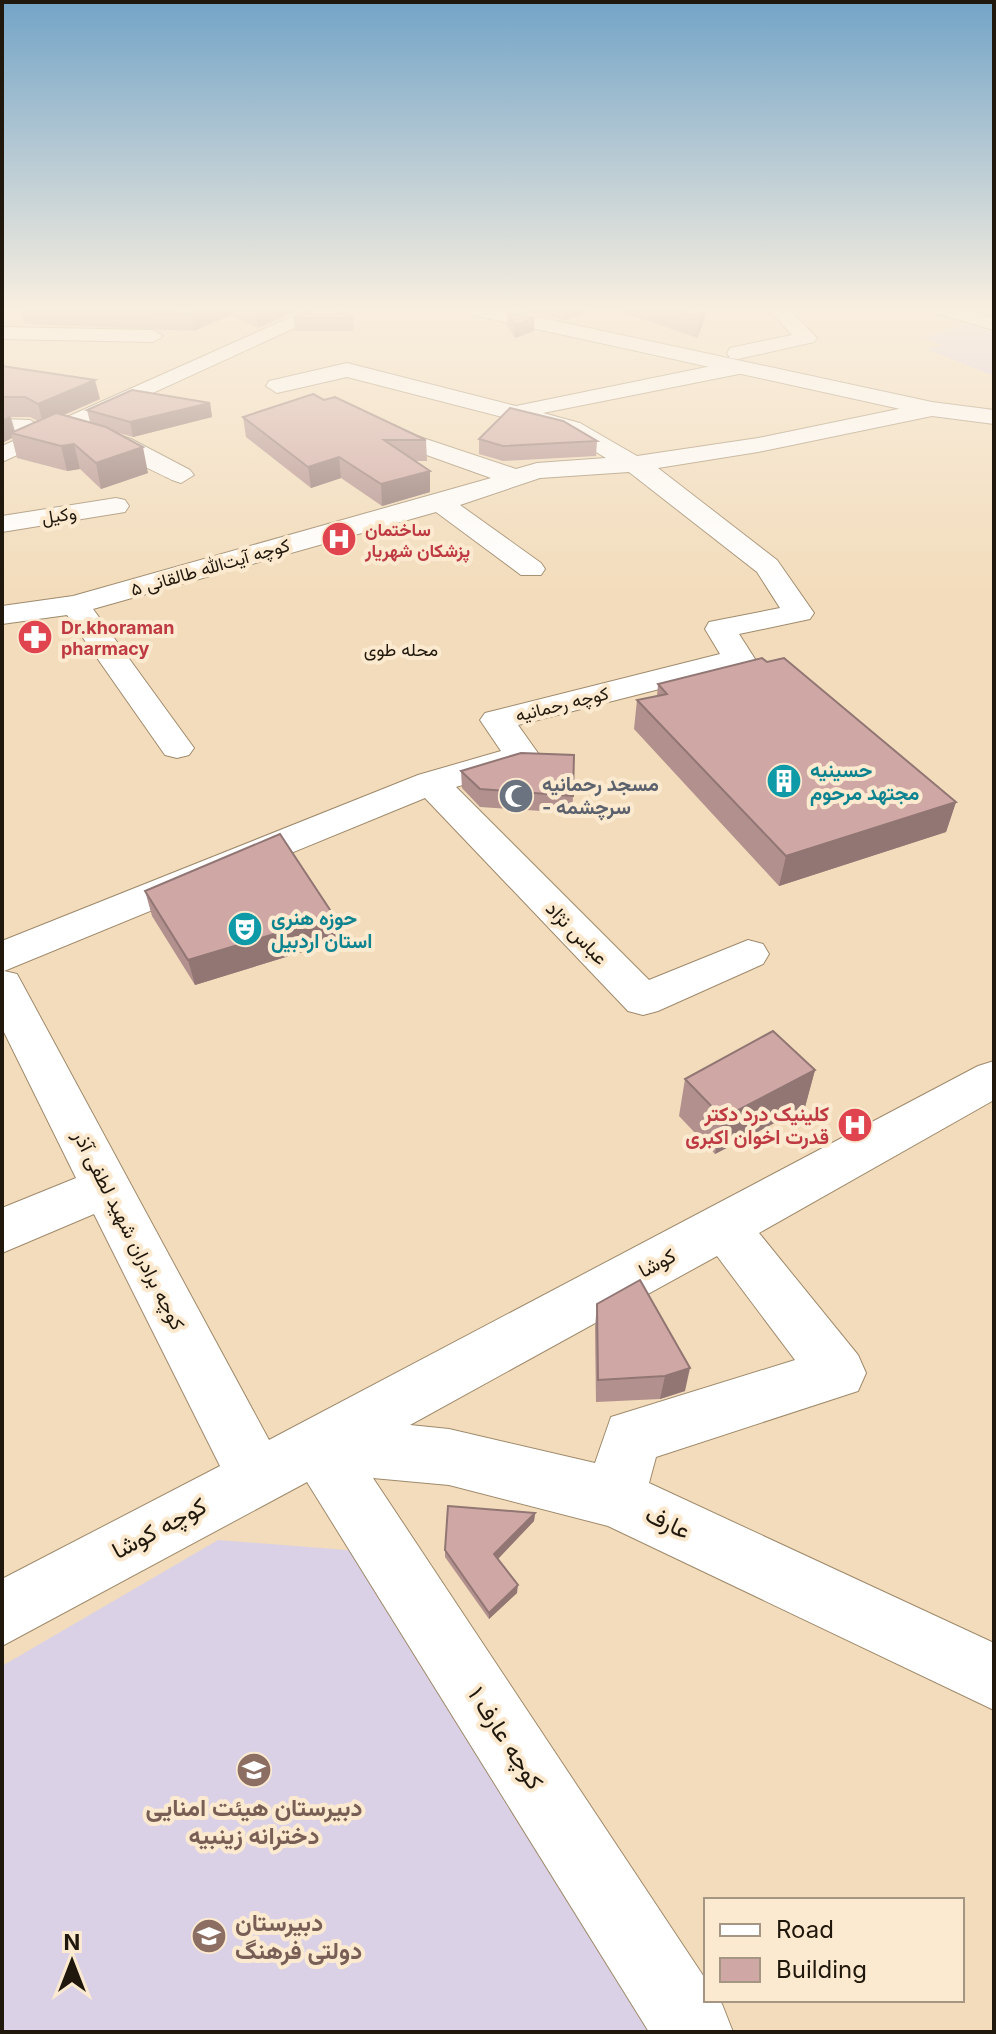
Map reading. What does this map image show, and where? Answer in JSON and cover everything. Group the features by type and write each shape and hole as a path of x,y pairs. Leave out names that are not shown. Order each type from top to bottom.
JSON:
{"street":[{"path":"2,455 118,404"},
{"name":"کوچه رحمانیه","path":"2,957 431,783 522,756 497,720 739,659 720,629 799,613 777,561 651,474 572,428 488,404"},
{"path":"518,411 549,404"},
{"path":"911,404 994,417"},
{"name":"کوچه آیت‌الله طالقانی ۵","path":"2,615 75,605 440,503 537,471 632,464 758,445 932,409"},
{"path":"2,426 30,427"},
{"path":"65,428 122,444 181,475"},
{"path":"402,438 516,478"},
{"path":"440,503 531,569"},
{"name":"وکیل","path":"2,524 116,506"},
{"path":"75,605 177,748"},
{"name":"عباس نژاد","path":"431,783 643,1000 748,954"},
{"name":"کوچه برادران شهید لطفی آذر","path":"2,985 256,1476"},
{"name":"کوشا","path":"317,1445 994,1078"},
{"path":"2,1231 106,1187"},
{"path":"615,1498 632,1437 838,1373 724,1227"},
{"name":"کوچه کوشا","path":"2,1614 317,1445"},
{"name":"عارف","path":"317,1445 449,1457 615,1498 994,1677"},
{"name":"کوچه عارف ۱","path":"317,1445 694,2032"}],"shaded area":[{"name":"دبیرستان هیئت امنایی دخترانه زینبیه","path":"218,1540 372,1552 667,2032 2,2032 2,1666"}],"building":[{"path":"101,404 206,404 130,422 87,410"},
{"path":"283,404 350,404 426,440 384,440 430,471 381,484 339,457 308,467 243,417"},
{"path":"510,408 563,421 597,441 503,446 479,439"},
{"path":"56,413 106,427 143,447 96,463 74,444 61,446 11,433"},
{"name":"حسینیه مجتهد مرحوم","path":"762,658 767,662 784,658 956,802 786,856 637,700 667,694 658,684"},
{"path":"521,753 574,755 573,796 480,789 461,771"},
{"name":"حوزه هنری استان اردبیل","path":"280,834 334,916 188,960 145,891"},
{"path":"773,1031 815,1070 723,1118 685,1079"},
{"path":"640,1280 690,1368 665,1376 598,1380 597,1304"},
{"path":"448,1506 535,1513 494,1554 518,1585 489,1613 445,1550"}],"place":[{"name":"ساختمان پزشکان شهریار","path":"339,539"},
{"name":"Dr.khoraman pharmacy","path":"35,637"},
{"name":"حسینیه مجتهد مرحوم","path":"784,781"},
{"name":"مسجد رحمانیه - سرچشمه","path":"516,796"},
{"name":"حوزه هنری استان اردبیل","path":"245,929"},
{"name":"کلینیک درد دکتر قدرت اخوان اکبری","path":"855,1125"},
{"name":"دبیرستان هیئت امنایی دخترانه زینبیه","path":"254,1770"},
{"name":"دبیرستان دولتی فرهنگ","path":"209,1936"}],"district":[{"name":"محله طوی","path":"401,649"}]}
